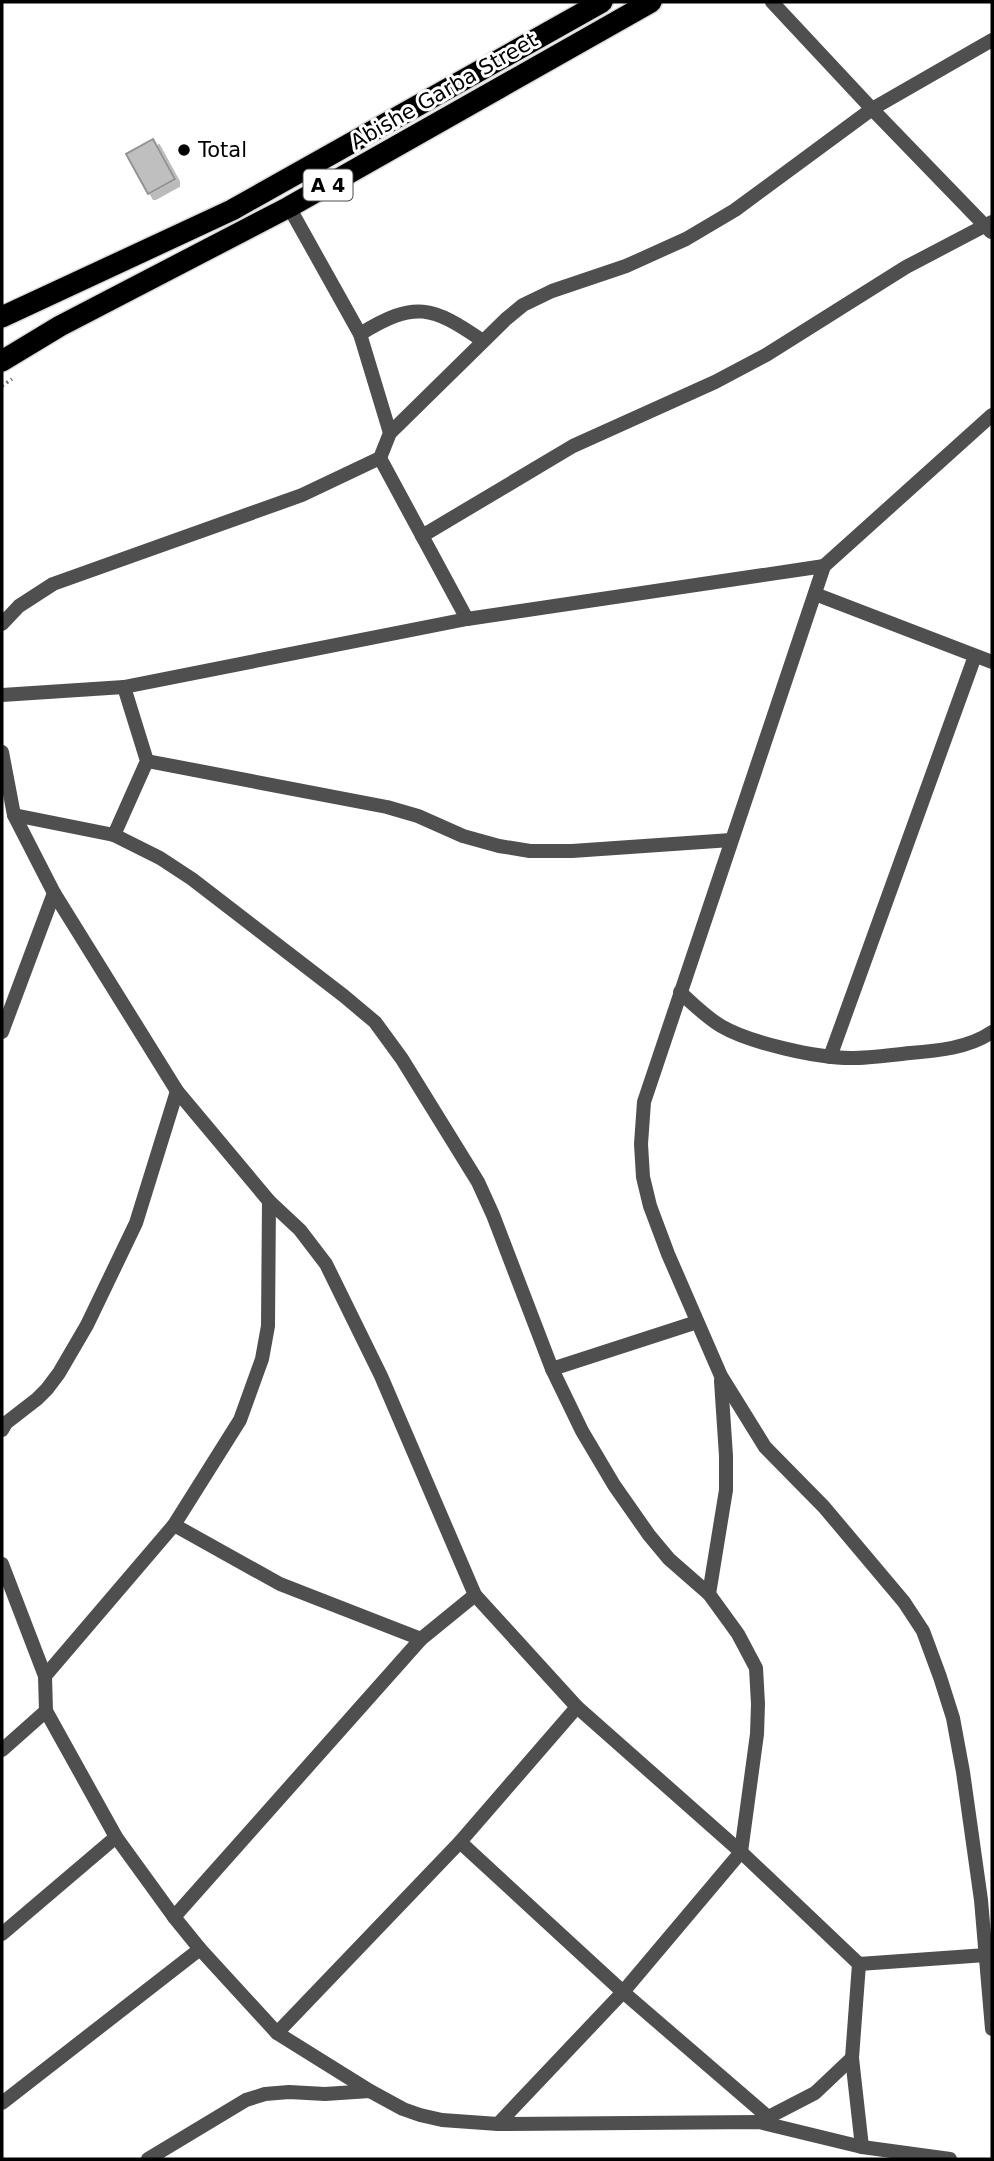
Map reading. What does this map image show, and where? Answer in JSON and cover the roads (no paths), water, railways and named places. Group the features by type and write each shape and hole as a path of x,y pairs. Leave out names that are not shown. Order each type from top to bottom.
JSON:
{"highway":[{"name":"Abishe Garba Street","path":"2,317 232,210 602,2"},
{"name":"Abishe Garba Street","path":"2,361 48,332 289,207 651,2"},
{"path":"232,210 242,232"},
{"path":"133,257 145,281"}],"street":[{"path":"422,536 573,446 715,382 766,355 872,287 990,227 872,109 772,2"},
{"path":"2,624 19,606 53,584 302,495 380,458 390,433 523,305 552,291 626,266 686,239 726,216 872,109 992,40"},
{"path":"289,207 360,334 390,433"},
{"path":"360,334 383,320 407,311 432,313 454,321 483,341"},
{"path":"992,415 824,566 644,1102 641,1144 643,1177 650,1206 721,1376 765,1447 824,1507 868,1558 904,1602 923,1631 956,1731 964,1772 991,1990 992,2029"},
{"path":"380,458 467,619"},
{"path":"2,695 124,687 467,619 824,566"},
{"path":"814,594 992,662"},
{"path":"830,1057 975,656"},
{"path":"114,835 147,761 124,687"},
{"path":"2,752 14,815 54,893 177,1091 269,1201 300,1230 326,1265 381,1376 475,1594 577,1707 741,1852 859,1964 986,1955"},
{"path":"147,761 387,807 418,816 464,836 530,851 572,851 731,839"},
{"path":"14,815 114,835 160,858 192,879 375,1022 402,1059 478,1182 552,1369 582,1432 649,1535 669,1559 709,1594 738,1634 756,1668 757,1734 741,1852 623,1992 498,2124"},
{"path":"2,1032 54,893"},
{"path":"680,992 722,1027 751,1039 830,1057 853,1058 936,1051 962,1045 992,1032"},
{"path":"3,1424 37,1399 59,1373 98,1303 136,1223 177,1091"},
{"path":"45,1676 174,1525 240,1420 262,1359 268,1326 269,1201"},
{"path":"552,1369 697,1322"},
{"path":"709,1594 726,1490 721,1376"},
{"path":"174,1525 280,1584 421,1639"},
{"path":"2,1564 45,1676 46,1711 116,1837 200,1950 277,2033 403,2109 442,2120 498,2124 764,2120 862,2147 950,2159"},
{"path":"174,1917 421,1639 475,1594"},
{"path":"277,2033 460,1842 577,1707"},
{"path":"2,1750 46,1711"},
{"path":"2,1934 116,1837"},
{"path":"460,1842 764,2120"},
{"path":"2,2103 200,1950"},
{"path":"859,1964 852,2058 862,2147"},
{"path":"764,2120 815,2093 852,2058"},
{"path":"148,2159 246,2100 265,2094 370,2091"}],"place":[{"name":"Total","path":"184,150"}]}
